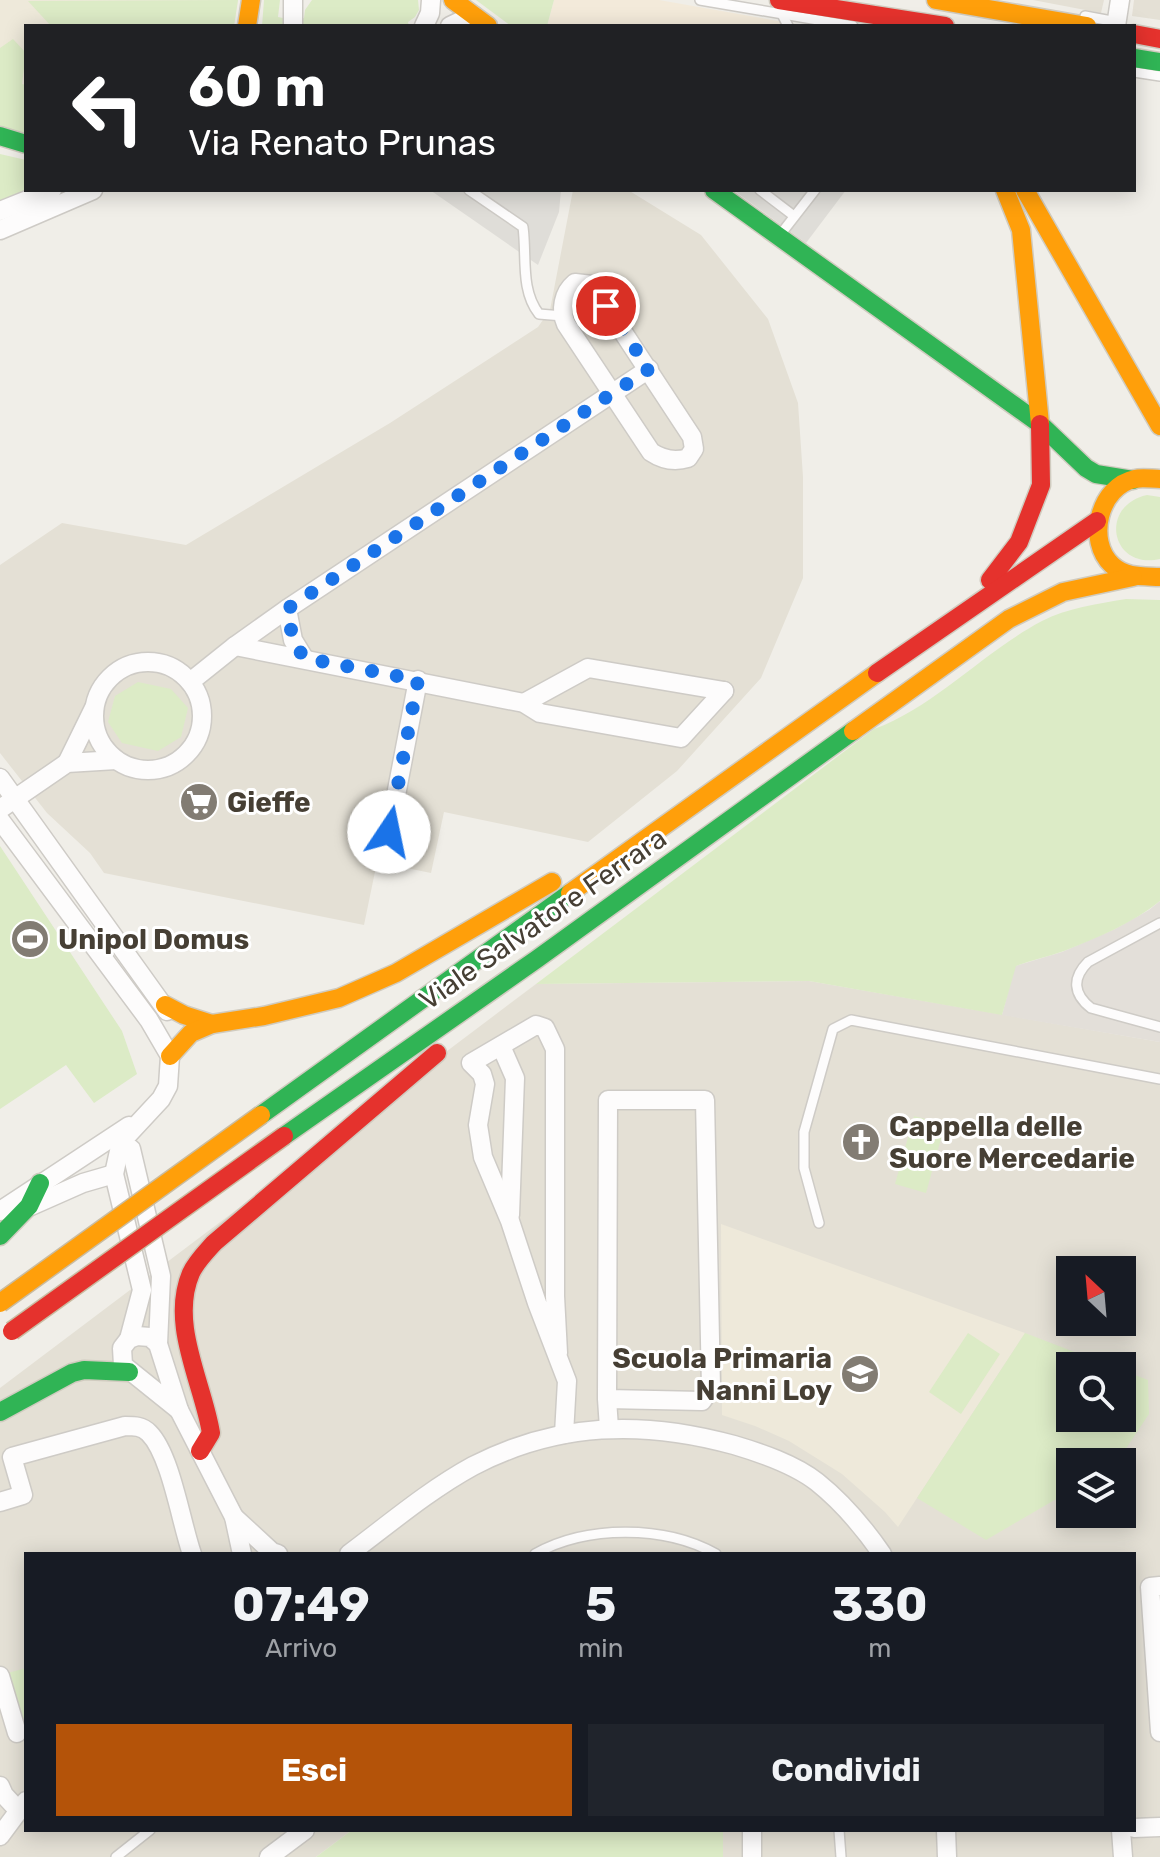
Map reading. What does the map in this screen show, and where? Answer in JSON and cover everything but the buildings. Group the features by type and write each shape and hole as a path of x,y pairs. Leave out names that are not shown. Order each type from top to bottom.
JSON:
{"main road":[{"path":"247,24 251,0"},
{"path":"453,0 480,21"},
{"path":"936,0 1075,24"},
{"path":"779,5 924,24"},
{"path":"1136,34 1160,39"},
{"path":"1136,58 1160,62"},
{"path":"0,136 24,143"},
{"path":"722,192 779,237 1040,424 1096,474 1133,480 1160,479"},
{"path":"960,613 997,573 1019,542 1041,485 1040,424 1025,262 1021,230 1006,192"},
{"path":"1026,192 1160,426"},
{"path":"1025,262 1040,251 1059,251"},
{"path":"991,389 1017,383 1034,360"},
{"path":"1061,445 1077,469 1097,520 1100,546 1106,556 1113,566 1150,579"},
{"path":"1097,520 1108,496 1133,480"},
{"name":"Viale Salvatore Ferrara","path":"0,1303 960,613 1097,520"},
{"name":"Viale Salvatore Ferrara","path":"6,1336 1009,619 1063,592 1150,579"},
{"path":"175,1050 191,1033 212,1024 264,1016 339,998 365,987 396,973 599,854 624,853"},
{"path":"200,1451 211,1433 184,1319 185,1298 192,1272 214,1243 527,976 537,959"},
{"path":"165,1005 212,1024"},
{"path":"0,1236 26,1209 40,1183"},
{"path":"0,1412 72,1373 84,1370 131,1373"}],"street":[{"path":"293,0 293,24"},
{"path":"425,24 431,0"},
{"path":"1116,24 1120,0"},
{"path":"0,211 47,192"},
{"path":"0,230 88,192"},
{"path":"575,283 592,285 649,369 692,437 694,449 688,458 677,461 651,452 563,316 568,289 575,283"},
{"path":"190,682 287,609 649,369"},
{"path":"287,609 293,640 304,658"},
{"path":"235,646 524,703 540,713 681,738 724,691 588,668 524,703"},
{"path":"8,804 67,763 98,694 115,672 141,662 168,666 190,682 197,693 202,720 194,745 185,756 174,764 148,771 116,760 102,747 96,734 94,707"},
{"path":"405,835 389,832 418,680"},
{"path":"67,763 116,760"},
{"path":"0,778 8,804 165,1005 175,1050 183,1066 181,1084 172,1105 118,1144 40,1183 0,1211"},
{"path":"0,820 149,1020 175,1050"},
{"path":"558,1353 555,1049 545,1028 536,1025 471,1063 482,1074 485,1084 478,1125 483,1157 510,1221 567,1381 564,1434"},
{"path":"501,1046 515,1078 510,1221"},
{"path":"175,1050 168,1086 161,1099 118,1144 114,1174 142,1290 121,1357 131,1373 179,1410"},
{"path":"607,1399 702,1401 711,1388 705,1100 608,1100 607,1399 609,1428"},
{"path":"118,1144 161,1276 160,1363 152,1373 143,1376 131,1373"},
{"path":"0,1221 83,1183 114,1174"},
{"path":"129,1339 144,1336 159,1348 179,1410 234,1517 242,1552"},
{"path":"0,1502 23,1495 6,1459 125,1426 137,1426 147,1431 161,1449 191,1552"},
{"path":"352,1552 448,1481 474,1466 540,1439 624,1427 689,1433 764,1454 815,1480 866,1531 881,1552"},
{"path":"234,1517 273,1552"},
{"path":"1160,1586 1150,1587 1160,1732"},
{"path":"0,1676 14,1733"},
{"path":"0,1786 4,1795 22,1806 0,1836"},
{"path":"1136,1828 1160,1827"},
{"path":"269,1857 302,1832"},
{"path":"752,1832 752,1857"},
{"path":"946,1832 947,1857"},
{"path":"1121,1832 1123,1857"}],"lane":[{"path":"700,0 779,5 846,24"},
{"path":"996,0 1116,24"},
{"path":"779,5 787,24"},
{"path":"1136,26 1160,29"},
{"path":"1136,72 1160,76"},
{"path":"472,192 523,227 527,289 534,308 539,314 563,316"},
{"path":"763,192 794,216"},
{"path":"779,237 813,192"},
{"path":"1160,923 1088,962 1075,980 1082,1000 1091,1008 1160,1027"},
{"path":"819,1223 804,1168 804,1132 833,1029 851,1020 1160,1079"},
{"path":"538,1552 600,1533 651,1533 698,1544 712,1552"},
{"path":"116,1857 147,1832"},
{"path":"839,1832 841,1857"}],"shaded area":[{"path":"0,0 238,0 234,24 24,24 24,136 0,128"},
{"path":"554,0 659,0 795,24 548,24"},
{"path":"1033,0 1104,0 1101,13"},
{"path":"1134,0 1160,0 1160,20 1132,16"},
{"path":"433,192 561,192 559,212 538,265"},
{"path":"573,192 631,192 701,235 768,319 798,403 803,477 803,578 761,678 677,771 588,842 444,812 431,873 377,862 364,925 104,873 90,853 47,813 0,753 0,565 62,523 186,545 390,423 538,327 550,310"},
{"path":"736,192 844,192 806,243"},
{"path":"1160,901 1160,1042 1002,1015 1015,966 1062,952 1115,929"},
{"path":"809,981 1160,1042 1160,1857 723,1857 723,1832 1136,1832 1136,1552 24,1552 24,1832 349,1832 316,1857 0,1857 0,1388 536,984"},
{"name":"Scuola Primaria Nanni Loy","path":"721,1224 1025,1333 898,1527 842,1474 789,1441 722,1415"}],"green space":[{"path":"238,0 234,24 49,24 28,1"},
{"path":"264,0 280,0 278,17 283,18 284,24 262,24"},
{"path":"312,0 418,0 419,10 408,24 300,24 299,19 304,18"},
{"path":"476,0 554,0 548,24 508,24"},
{"path":"13,39 24,51 24,136 0,128 0,48"},
{"path":"0,154 24,160 24,191 0,201"},
{"path":"1147,495 1160,497 1160,559 1143,560 1130,555 1121,546 1117,535 1121,511 1131,501"},
{"path":"1126,599 1160,600 1160,901 1102,935 1016,966 1002,1015 809,981 536,984 874,729 918,707 1042,621 1072,610"},
{"path":"138,682 171,689 188,708 181,737 158,751 122,743 108,722 115,696"},
{"name":"Unipol Domus","path":"0,846 122,1031 137,1074 94,1103 66,1065 0,1109"},
{"path":"914,1116 945,1124 926,1193 895,1184"},
{"path":"968,1333 1000,1354 961,1414 929,1392"},
{"path":"1025,1333 1075,1352 1056,1352 1056,1432 1136,1432 1136,1375 1148,1380 1149,1414 1126,1448 1056,1448 1056,1499 986,1540 917,1498"},
{"path":"24,1669 24,1718 21,1719 4,1674"},
{"path":"349,1832 723,1832 723,1857 316,1857"}],"traffic: fast":[{"path":"1136,58 1160,62"},
{"path":"0,136 24,143"},
{"path":"717,192 1040,424 1086,468 1096,474 1133,480"},
{"path":"284,1136 537,959 853,731"},
{"path":"261,1115 570,893"},
{"path":"0,1236 29,1206 40,1183"},
{"path":"0,1412 72,1373 84,1370 129,1372"}],"traffic: slow":[{"path":"247,24 251,0"},
{"path":"453,0 485,24"},
{"path":"936,0 1075,24"},
{"path":"1006,192 1021,230 1040,424"},
{"path":"1026,192 1160,426"},
{"path":"1160,479 1138,478 1113,492 1105,503 1098,529 1104,555 1117,569 1135,576 1160,577"},
{"path":"853,731 1009,619 1063,592 1133,577"},
{"path":"570,893 877,673"},
{"path":"170,1056 191,1033 212,1024 264,1016 339,998 396,973 552,882"},
{"path":"165,1005 212,1024"},
{"path":"0,1303 261,1115"}],"traffic: jam":[{"path":"779,0 932,24"},
{"path":"1136,34 1160,39"},
{"path":"990,580 1019,542 1041,485 1040,424"},
{"path":"877,673 1097,521"},
{"path":"200,1451 211,1433 186,1333 185,1292 193,1269 214,1243 437,1053"},
{"path":"12,1331 284,1136"}],"place":[{"name":"Gieffe","path":"199,802"},
{"name":"Unipol Domus","path":"30,939"},
{"name":"Cappella delle Suore Mercedarie","path":"861,1142"},
{"name":"Scuola Primaria Nanni Loy","path":"860,1374"}],"route":[{"path":"389,832 418,680 304,658 293,640 287,609 649,369 606,306"}]}
